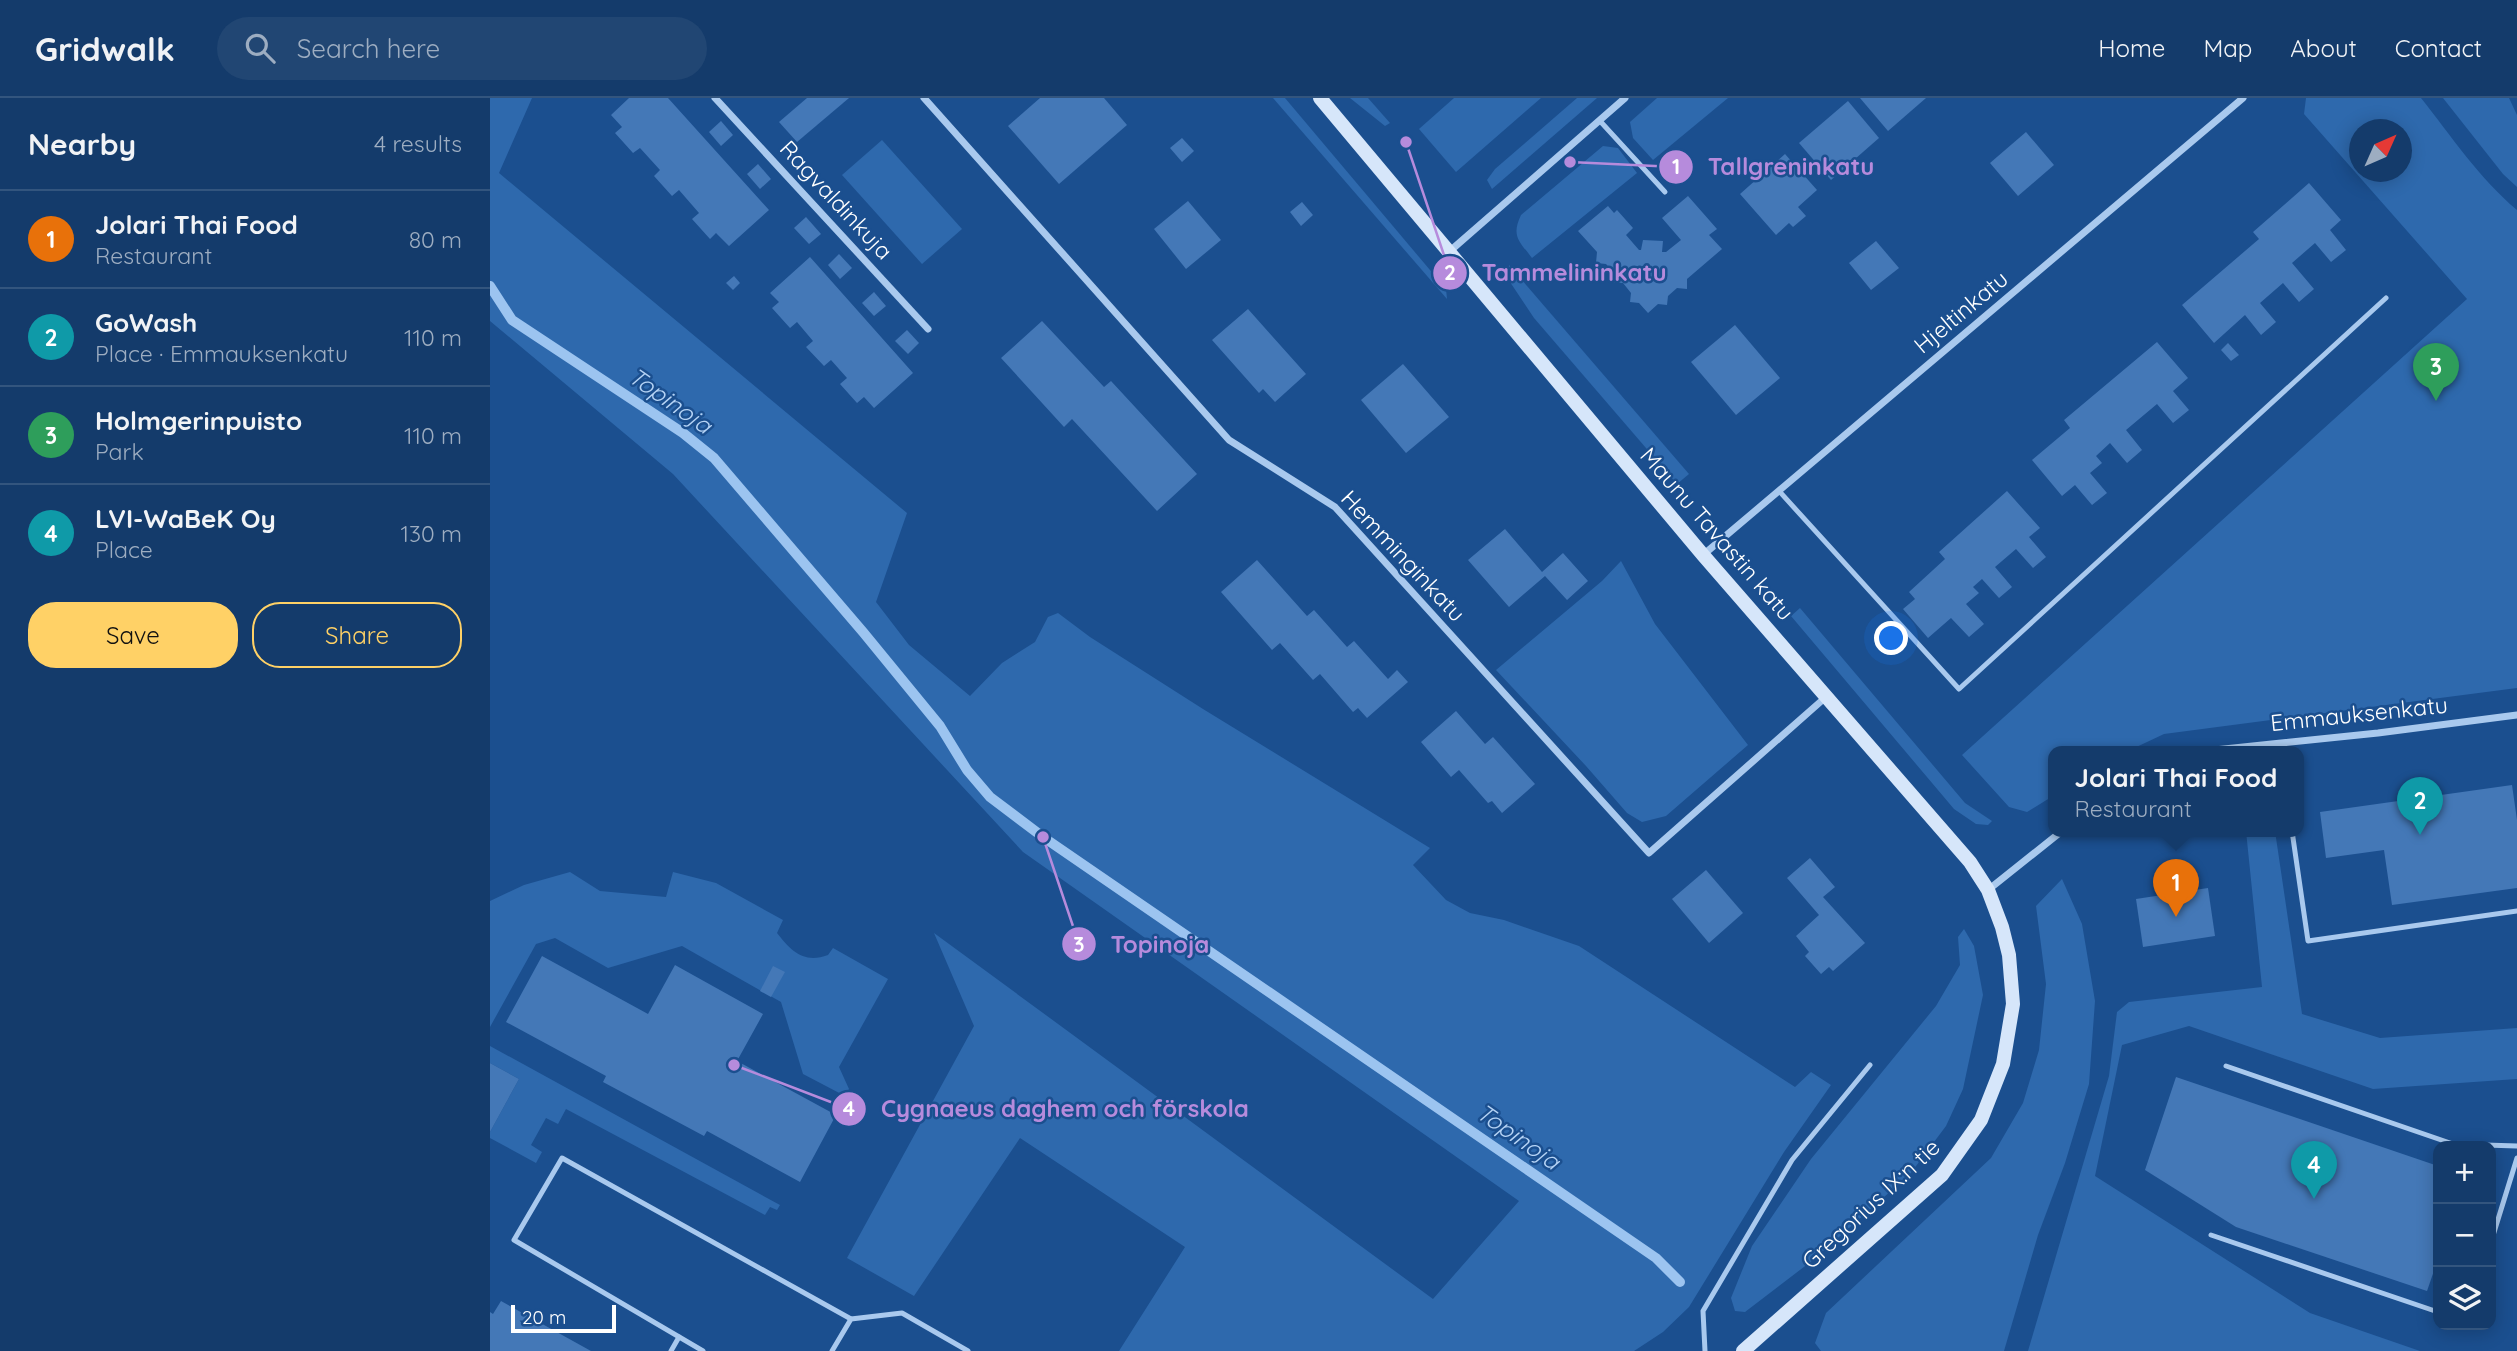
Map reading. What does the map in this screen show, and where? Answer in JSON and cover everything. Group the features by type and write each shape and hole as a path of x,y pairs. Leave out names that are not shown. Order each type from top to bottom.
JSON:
{"street":[{"name":"Ragvaldinkuja","path":"715,98 928,329"},
{"name":"Hemminginkatu","path":"924,98 1229,440 1335,507 1648,853 1828,696"},
{"name":"Maunu Tavastin katu","path":"1320,98 1703,555 1954,843 1988,890 2009,955 2013,1004 2011,1028"},
{"path":"1450,251 1625,98"},
{"name":"Hjeltinkatu","path":"1703,555 2243,98"},
{"name":"Emmauksenkatu","path":"2253,746 2517,715"},
{"path":"1988,890 2054,837"},
{"name":"Gregorius IX:n tie","path":"1743,1351 1942,1175 1982,1120 2003,1064 2011,1028"}],"lane":[{"path":"1600,121 1665,192"},
{"path":"1779,491 1959,689 2386,298"},
{"path":"2293,837 2308,941 2517,911"},
{"path":"1705,1351 1703,1311 1792,1160 1870,1065"},
{"path":"2226,1066 2453,1144 2517,1146"},
{"path":"703,1351 514,1240 562,1157 852,1319 902,1313 968,1351"},
{"path":"2496,1226 2517,1158"},
{"path":"2211,1235 2433,1310"},
{"path":"832,1351 852,1319"},
{"path":"671,1351 679,1336"}],"shaded area":[{"path":"490,98 532,98 499,173 907,513 876,602 909,645 970,696 1002,663 1035,642 1048,617 1058,613 1090,637 1203,709 1430,848 1413,865 1446,900 1470,913 1504,920 1579,946 1795,1087 1811,1072 1831,1085 1784,1152 1689,1307 1663,1332 1634,1351 1119,1351 1185,1247 1020,1138 914,1296 847,1258 974,1026 934,933 1433,1299 1519,1201 1023,852 673,474 490,321"},
{"path":"1273,98 1285,98 1446,289 1447,299"},
{"path":"1350,98 1368,98 1390,123 1385,126"},
{"path":"1454,98 1541,98 1456,172 1419,129"},
{"path":"1577,98 1597,98 1492,189 1487,180 1495,169"},
{"path":"1657,98 1728,98 1653,160 1633,138 1630,122"},
{"path":"2306,98 2421,98 2478,171 2517,210 2517,688 2164,734 2139,746 2048,746 2048,799 2027,812 2009,807 1962,755 2467,299 2364,182 2412,182 2412,119 2349,119 2349,165 2304,114"},
{"path":"2443,98 2509,98 2517,115 2517,187 2503,174"},
{"path":"882,140 962,229 922,264 842,175"},
{"path":"1603,146 1618,148 1637,173 1532,258 1518,238 1517,228 1521,215"},
{"path":"1509,265 1689,474 1677,484 1534,318 1508,279"},
{"path":"1621,561 1655,624 1748,745 1666,816 1642,822 1627,813 1496,670 1602,581"},
{"path":"1800,608 1965,803 1992,821 1988,825 1976,824 1954,809 1791,616"},
{"path":"2247,837 2276,837 2302,1014 2380,1038 2517,1028 2517,1079 2373,1089 2189,1026 2122,1045 2095,1176 2310,1313 2420,1351 2028,1351 2109,1076 2117,1012 2129,1002 2262,987"},
{"path":"570,872 600,891 666,897 673,872 716,883 783,920 777,933 799,954 819,957 828,955 833,948 888,979 839,1067 849,1089 845,1096 803,1074 781,1002 682,946 608,968 555,938 536,944 490,1027 490,901 524,885"},
{"path":"2062,879 2082,924 2095,1001 2089,1084 2065,1163 2038,1235 2004,1351 1821,1351 1815,1343 1826,1313 1991,1158 2023,1103 2039,1050 2046,984 2036,906"},
{"path":"1964,929 1974,946 1983,995 1963,1089 1946,1126 1910,1174 1813,1260 1745,1312 1735,1311 1731,1298 1752,1246 1811,1159 1936,1006 1960,965 1958,937"},
{"path":"490,1046 780,1205 777,1210 770,1207 765,1215 566,1109 558,1124 546,1118 531,1145 542,1152 536,1163 490,1138 490,1132 519,1079 490,1063"}],"building":[{"path":"629,98 668,98 769,210 729,246 716,233 710,239 692,219 699,213 679,190 672,196 654,176 660,170 640,148 633,153 615,133 622,127 611,115"},
{"path":"807,98 849,98 797,142 779,122"},
{"path":"1040,98 1104,98 1127,125 1059,184 1008,126"},
{"path":"1860,98 1926,98 1888,131"},
{"path":"1848,101 1879,138 1831,180 1799,143"},
{"path":"721,121 733,135 721,146 709,132"},
{"path":"2026,132 2054,165 2018,196 1990,163"},
{"path":"1182,138 1194,151 1182,162 1170,148"},
{"path":"1785,154 1817,190 1798,207 1806,216 1793,227 1789,223 1776,235 1740,194"},
{"path":"758,164 771,179 760,189 747,174"},
{"path":"2309,183 2341,220 2330,230 2346,250 2331,262 2315,243 2292,263 2314,289 2299,302 2283,283 2260,303 2276,322 2261,335 2245,315 2214,343 2182,305 2259,239 2253,232"},
{"path":"1688,196 1717,229 1709,235 1722,249 1687,279 1687,289 1677,288 1668,296 1667,305 1658,304 1648,313 1639,303 1630,302 1631,293 1623,283 1613,282 1613,272 1606,264 1596,263 1597,252 1578,231 1608,206 1614,213 1617,210 1633,228 1626,235 1639,250 1643,240 1663,241 1662,252 1666,252 1681,240 1662,218"},
{"path":"1188,201 1221,240 1186,269 1154,229"},
{"path":"1302,202 1313,215 1301,226 1290,212"},
{"path":"806,217 821,234 809,244 794,228"},
{"path":"1876,241 1899,268 1871,290 1849,263"},
{"path":"839,254 852,268 840,279 828,265"},
{"path":"810,257 913,373 874,408 864,397 857,403 840,384 847,378 831,360 824,366 806,347 813,341 797,322 790,328 772,308 779,302 770,293"},
{"path":"734,276 740,283 733,290 726,283"},
{"path":"874,292 886,306 874,316 862,303"},
{"path":"1248,309 1306,374 1275,402 1263,389 1259,393 1212,340"},
{"path":"1042,321 1104,387 1111,381 1197,474 1157,511 1072,419 1064,427 1001,358"},
{"path":"1735,325 1780,378 1736,415 1691,362"},
{"path":"907,330 919,343 908,354 895,341"},
{"path":"2157,342 2188,378 2173,391 2189,410 2173,423 2157,404 2126,430 2142,450 2127,463 2110,443 2096,456 2102,463 2090,473 2107,493 2092,505 2075,485 2062,496 2032,460 2070,428 2064,420"},
{"path":"2228,343 2239,355 2231,361 2221,350"},
{"path":"1403,364 1449,417 1406,453 1361,400"},
{"path":"2007,491 2040,528 2029,537 2046,557 2033,568 2016,549 1995,567 2012,587 1999,598 1982,579 1973,587 1979,593 1966,604 1984,624 1969,637 1951,618 1928,638 1903,609 1915,599 1909,592 1945,559 1939,552"},
{"path":"1505,529 1542,572 1563,553 1588,581 1567,600 1545,576 1509,607 1468,560"},
{"path":"1257,560 1307,616 1314,610 1347,647 1354,641 1388,679 1397,670 1408,682 1367,718 1358,708 1353,712 1320,674 1313,680 1280,643 1272,650 1221,592"},
{"path":"1456,711 1485,744 1493,737 1535,784 1502,813 1492,801 1488,803 1459,770 1451,777 1421,742"},
{"path":"2512,785 2517,820 2517,888 2392,905 2384,850 2326,858 2320,812"},
{"path":"1810,858 1835,887 1823,897 1865,943 1833,971 1829,967 1821,974 1805,956 1809,952 1796,936 1819,915 1787,878"},
{"path":"1706,870 1743,913 1709,943 1672,899"},
{"path":"2208,888 2215,936 2143,947 2136,899"},
{"path":"542,956 648,1014 675,965 763,1014 737,1061 836,1115 800,1182 707,1131 704,1136 603,1082 606,1076 506,1022"},
{"path":"773,966 785,972 771,997 760,991"},
{"path":"490,1063 519,1079 490,1132"},
{"path":"2176,1077 2433,1164 2433,1274 2427,1291 2236,1227 2145,1170"},
{"path":"501,1301 591,1351 490,1351 490,1312 493,1314"}],"waterway":[{"name":"Topinoja","path":"490,286 512,320 683,433 714,458 940,726 967,770 990,797 1043,837 1656,1258 1680,1282"}],"place":[{"name":"Tammelininkatu","path":"1406,142"},
{"name":"Tallgreninkatu","path":"1570,162"},
{"name":"Holmgerinpuisto","path":"2436,401"},
{"name":"GoWash","path":"2420,835"},
{"name":"Topinoja","path":"1043,837"},
{"name":"Jolari Thai Food","path":"2176,917"},
{"name":"Cygnaeus daghem och förskola","path":"734,1065"},
{"name":"LVI-WaBeK Oy","path":"2314,1199"}]}
